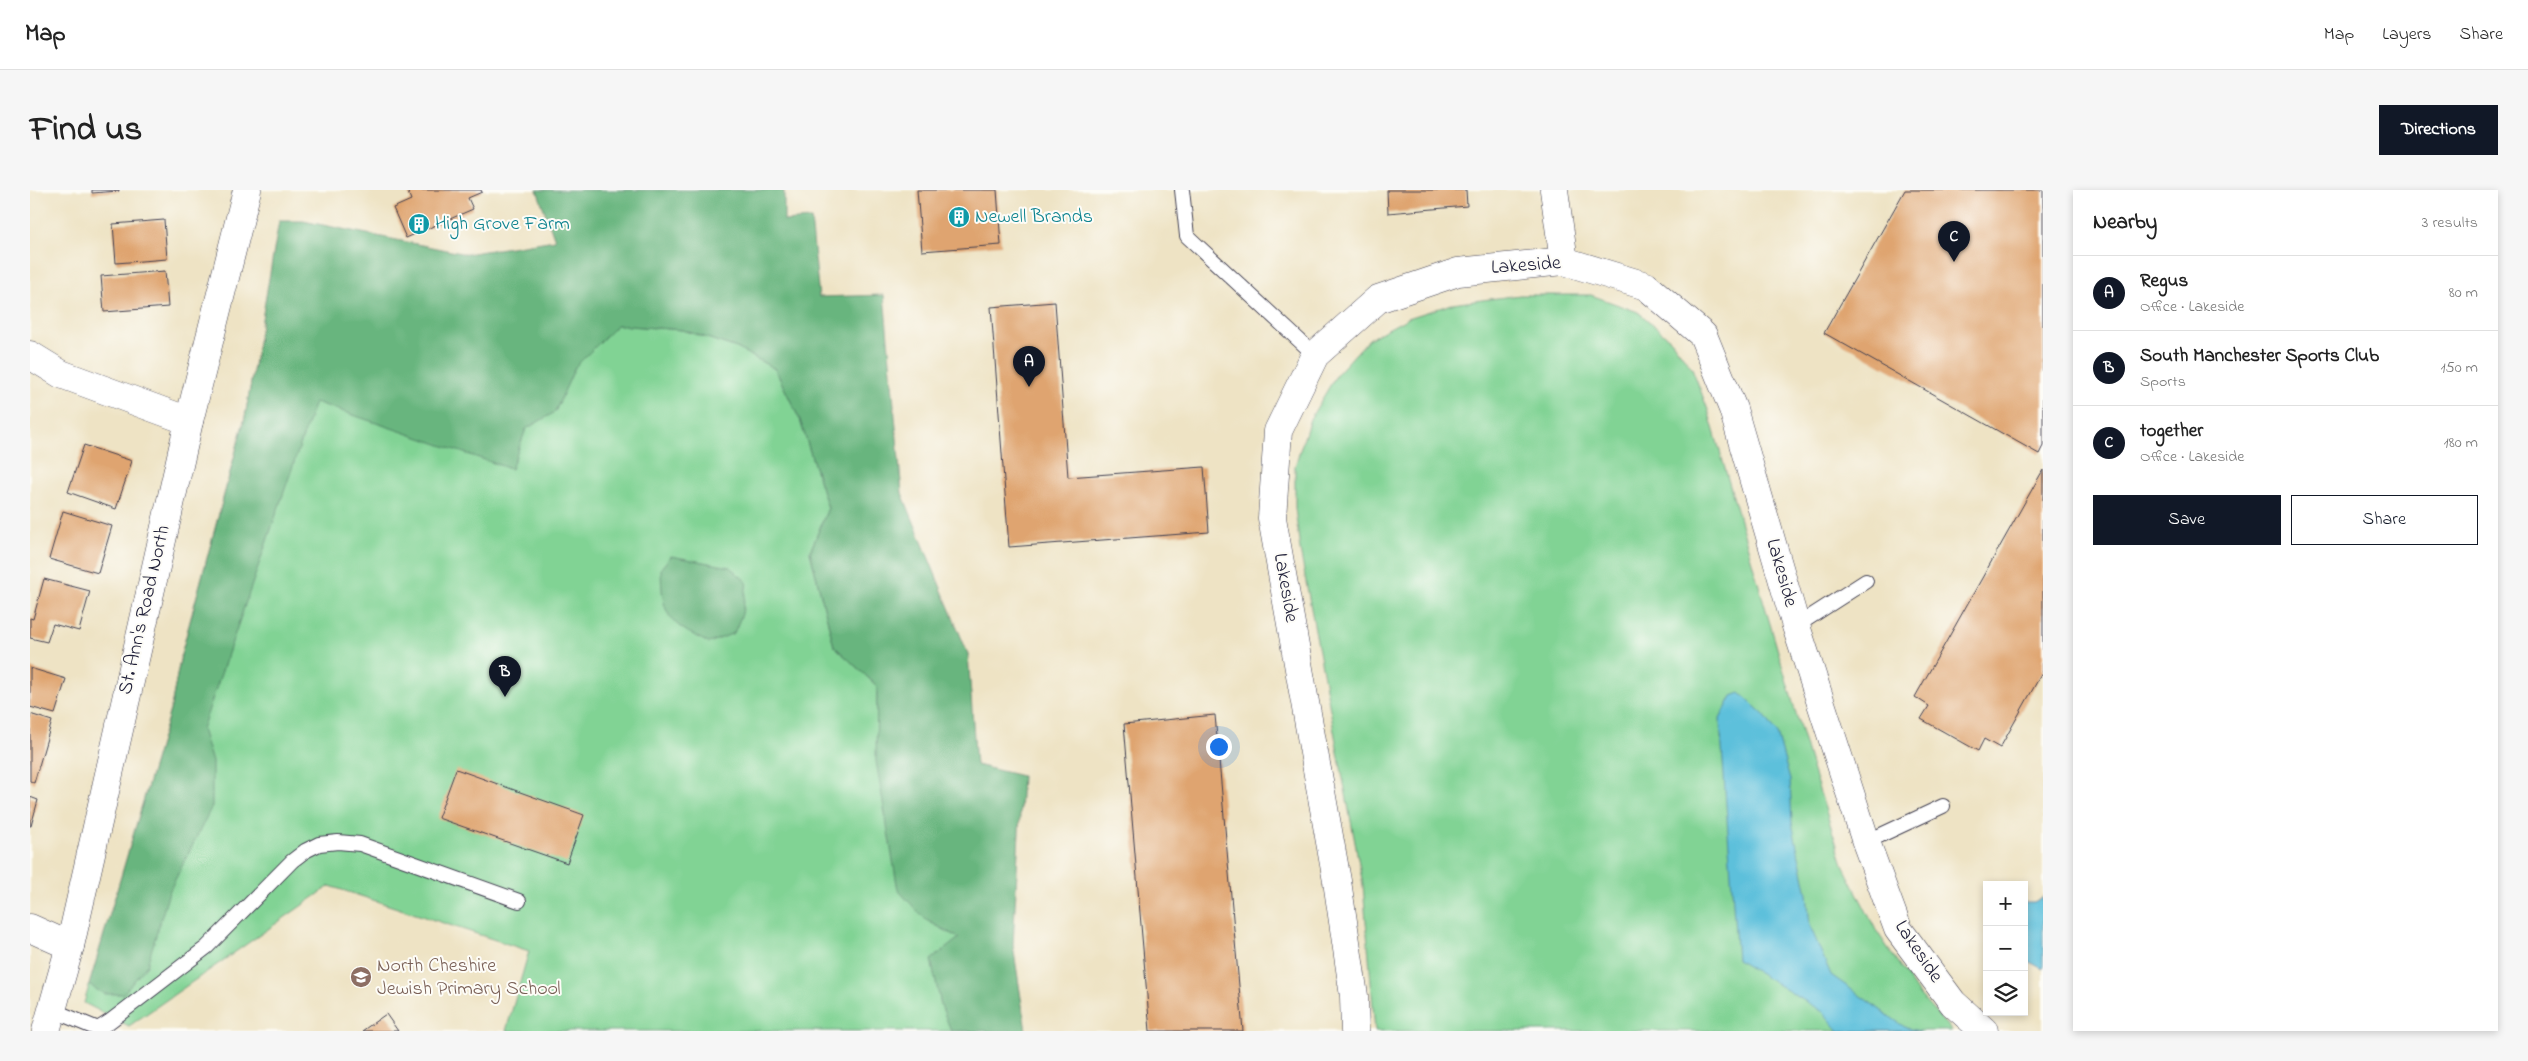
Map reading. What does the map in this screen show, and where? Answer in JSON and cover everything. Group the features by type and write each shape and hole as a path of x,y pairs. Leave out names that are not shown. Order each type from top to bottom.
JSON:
{"street":[{"name":"St. Ann's Road North","path":"49,1021 70,946 189,421 248,190"},
{"path":"1554,190 1564,261"},
{"name":"Lakeside","path":"1355,1031 1354,996 1337,882 1272,518 1278,431 1315,355 1378,299 1458,272 1564,261 1646,286 1703,335 1733,409 1796,626 1866,842 1898,929 1953,1003 1984,1031"},
{"path":"30,355 61,374 189,421"},
{"path":"30,928 70,946"}],"lane":[{"path":"1182,190 1186,236 1315,355"},
{"path":"1796,626 1866,581"},
{"path":"1866,842 1943,806"},
{"path":"49,1021 98,1030 132,1007 207,947 292,861 319,844 338,842 360,844 519,901"}],"green space":[{"path":"537,190 784,190 784,221 811,219 819,297 884,295 902,493 968,654 976,765 1022,776 1013,945 1026,1031 951,1031 941,1005 931,960 959,938 926,920 898,890 876,761 877,686 834,646 810,552 828,508 800,420 775,369 737,348 683,330 617,325 575,367 555,412 526,429 511,469 315,402 202,729 212,762 212,806 169,892 147,965 123,994 104,994 89,985 171,707 181,655 245,417 279,221 303,221 466,254 555,240"},
{"path":"1520,295 1591,295 1638,312 1671,340 1692,368 1708,410 1811,765 1844,867 1876,930 1919,995 1952,1031 1375,1031 1363,885 1300,550 1295,508 1295,466 1310,419 1337,374 1369,339 1408,318 1452,304"},
{"path":"617,325 683,330 737,348 775,369 800,420 828,508 810,552 834,646 877,686 877,746 946,931 960,938 976,1031 506,1031 529,951 330,886 129,1026 84,1003 171,707 181,655 245,417 254,367 567,384 575,367"},
{"path":"671,556 730,567 747,582 742,614 734,633 709,643 675,623 669,616 663,597 661,568"}],"water":[{"path":"1740,693 1764,715 1777,733 1790,780 1792,823 1807,894 1810,926 1831,975 1906,1028 1920,1031 1839,1031 1823,1012 1737,960 1720,719 1732,696"},
{"path":"2043,897 2043,969 2028,961 2028,902 2034,902"}],"building":[{"path":"92,190 119,190 119,191 92,193"},
{"name":"High Grove Farm","path":"407,190 481,190 482,192 468,198 473,209 406,238 393,208 411,200"},
{"name":"Newell Brands","path":"917,190 997,190 1001,245 922,251"},
{"path":"1387,190 1466,190 1467,206 1388,213"},
{"path":"1905,190 2043,190 2043,446 2039,454 1824,333"},
{"path":"164,220 167,259 116,263 113,224"},
{"path":"165,271 168,307 104,312 101,276"},
{"path":"1055,302 1068,477 1204,467 1209,532 1009,547 991,307"},
{"path":"84,445 132,461 116,509 68,492"},
{"path":"2043,470 2043,671 2000,748 1984,739 1978,751 1921,719 1929,706 1915,697"},
{"path":"63,511 112,526 98,573 49,559"},
{"path":"44,579 90,591 79,631 53,624 47,642 30,638 30,618 33,619"},
{"path":"30,668 66,679 55,714 30,707"},
{"path":"30,714 52,721 34,783 30,781"},
{"path":"1215,715 1243,1031 1150,1031 1124,724"},
{"path":"456,769 584,815 567,863 438,818"},
{"path":"30,797 38,800 31,826 30,826"},
{"path":"386,1014 398,1031 362,1031"}],"place":[{"name":"Newell Brands","path":"959,217"},
{"name":"High Grove Farm","path":"419,224"},
{"name":"together","path":"1954,262"},
{"name":"Regus","path":"1029,387"},
{"name":"South Manchester Sports Club","path":"505,697"},
{"name":"North Cheshire Jewish Primary School","path":"361,977"}]}
